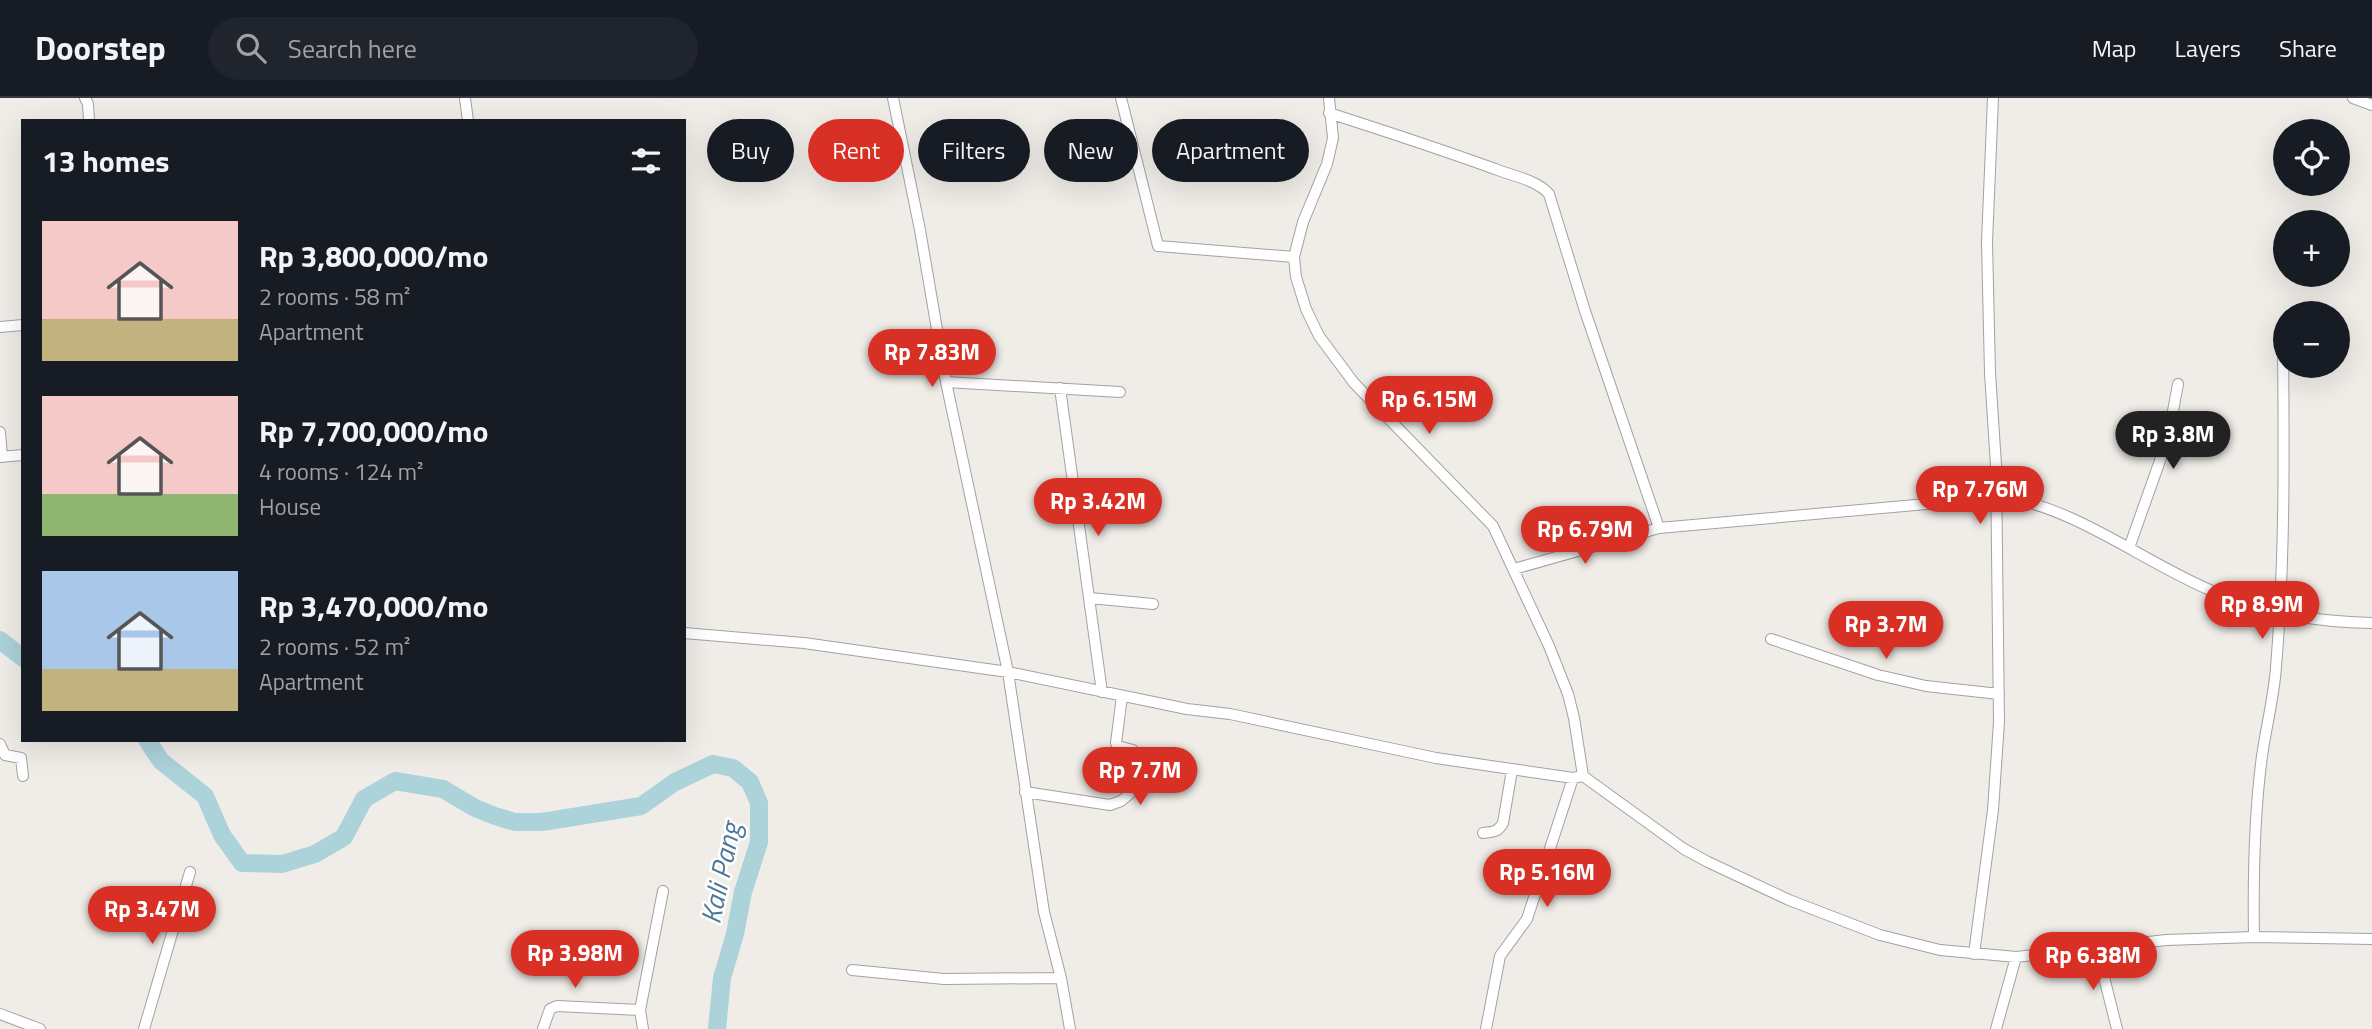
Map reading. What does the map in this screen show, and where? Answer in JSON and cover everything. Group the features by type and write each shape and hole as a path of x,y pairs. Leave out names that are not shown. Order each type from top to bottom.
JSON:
{"street":[{"path":"85,98 89,119"},
{"path":"465,98 468,119"},
{"path":"893,98 920,230 946,382 1008,672 1044,912 1062,978 1070,1029"},
{"path":"1121,98 1158,246 1294,257"},
{"path":"1329,98 1333,138 1327,164 1303,222 1294,257 1296,277 1306,309 1319,336 1354,383 1493,526 1568,694 1574,718 1578,777 1527,919 1500,956 1486,1029"},
{"path":"1975,954 1998,764 1996,465 1990,373 1987,242 1993,98"},
{"path":"2353,98 2372,105"},
{"path":"1329,113 1517,177 1539,186 1549,194 1654,531"},
{"path":"0,327 21,326"},
{"path":"2254,937 2253,861 2262,758 2276,670 2279,615 2284,467 2283,378"},
{"path":"946,382 1120,392"},
{"path":"2129,548 2168,438 2178,384"},
{"path":"1060,388 1102,692"},
{"path":"0,432 1,457 21,455"},
{"path":"1514,569 1654,531 1995,497 2019,499 2040,505 2210,590 2279,615 2342,623 2372,623"},
{"path":"1090,598 1153,604"},
{"path":"686,633 804,643 1008,672 1187,709 1230,714 1436,758 1578,777 1684,849 1788,900 1880,935 1940,950 2016,957 2166,940 2254,937 2372,939"},
{"path":"1771,639 1878,676 1926,686 1999,694"},
{"path":"1025,792 1098,805 1110,805 1128,797 1133,791 1136,754 1133,750 1117,746 1116,743 1122,696"},
{"path":"0,744 5,755 21,758 23,776"},
{"path":"1483,833 1500,829 1503,823 1512,770"},
{"path":"144,1029 190,872"},
{"path":"643,1029 640,1010 663,891"},
{"path":"2097,949 2117,1029"},
{"path":"1996,1029 2016,957"},
{"path":"852,970 944,979 1062,978"},
{"path":"543,1029 550,1009 557,1006 640,1010"},
{"path":"0,1014 40,1029"}],"waterway":[{"name":"Kali Pang","path":"0,640 21,656"},
{"name":"Kali Pang","path":"148,742 161,761 205,796 222,835 242,863 282,864 315,854 344,837 364,799 395,781 443,789 475,808 515,822 542,822 641,806 675,782 713,764 733,768 750,782 759,803 759,842 743,892 735,934 722,978 717,1029"}]}
